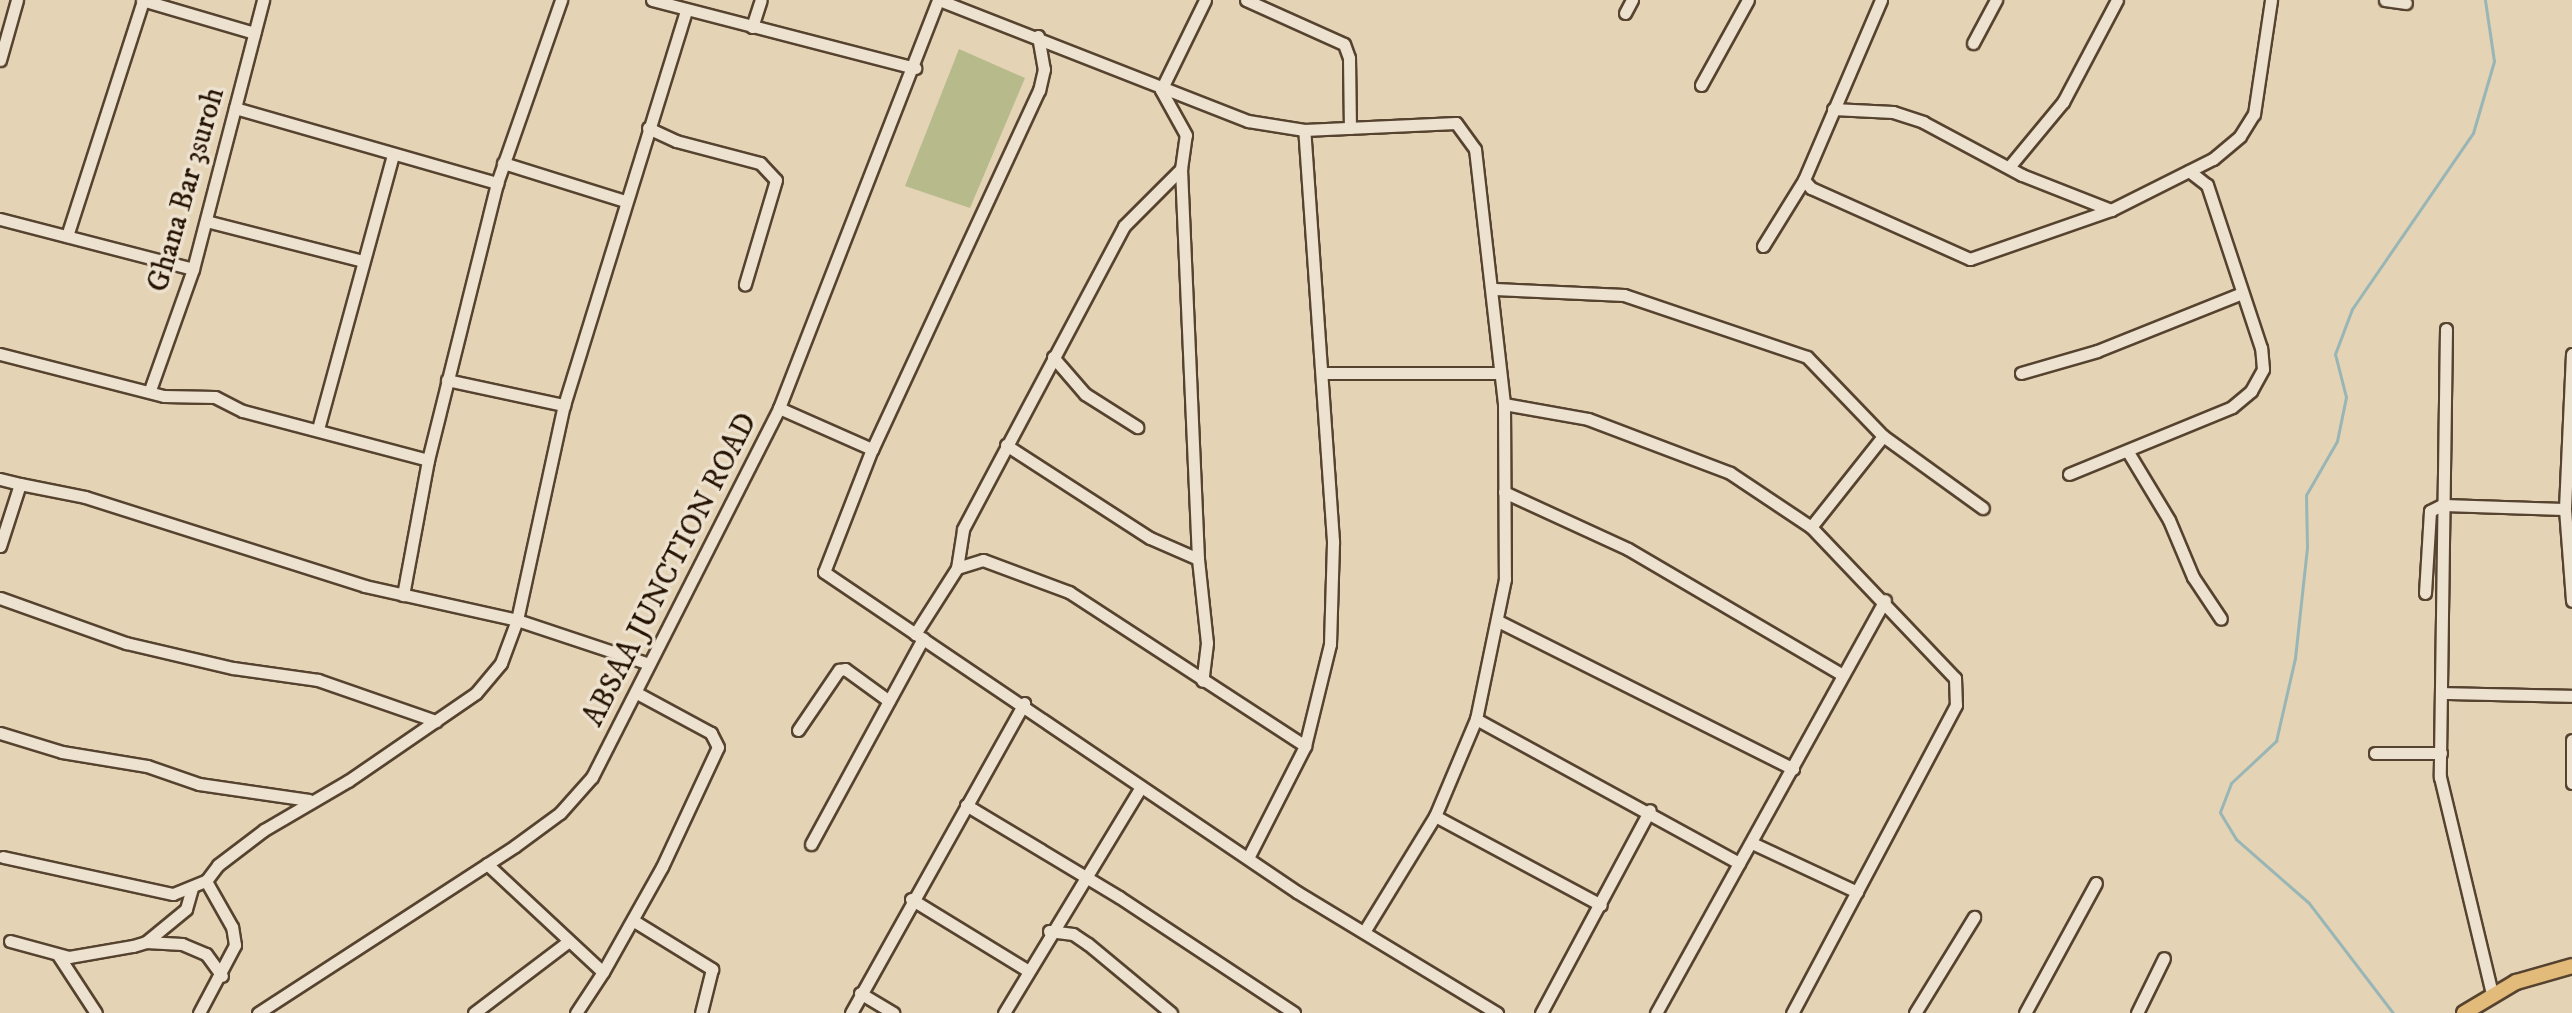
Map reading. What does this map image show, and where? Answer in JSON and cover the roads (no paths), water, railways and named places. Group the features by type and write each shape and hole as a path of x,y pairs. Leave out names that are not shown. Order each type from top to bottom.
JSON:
{"main road":[{"path":"2464,1013 2492,993 2572,966"}],"street":[{"path":"0,60 17,0"},
{"path":"67,236 143,0 254,33"},
{"name":"Ghana Bar 3suroh","path":"150,390 193,269 263,0"},
{"path":"403,595 428,460 497,183 561,0"},
{"path":"652,0 915,68"},
{"path":"752,27 761,0"},
{"path":"938,0 1038,36 1161,90 1248,121 1304,130 1456,123 1468,133 1475,149 1495,289 1504,404 1505,579 1476,719 1435,816 1364,932"},
{"name":"ABSAA JUNCTION ROAD","path":"258,1013 487,864 560,813 579,793 637,693 779,408 915,68 938,0"},
{"path":"1161,90 1205,0"},
{"path":"1246,0 1344,44 1349,58 1350,128"},
{"path":"1625,13 1632,0"},
{"path":"1701,85 1748,0"},
{"path":"1763,246 1804,180 1881,0"},
{"path":"1973,43 1996,0"},
{"path":"2009,167 2063,102 2117,0"},
{"path":"1804,180 1811,188 1970,259 2111,210 2222,152 2254,114 2271,0"},
{"path":"2385,0 2406,3"},
{"path":"3,857 173,894 192,888 206,881 218,865 309,800 348,781 485,683 501,663 517,620 564,405 686,10"},
{"path":"1038,36 1044,69 1039,90 872,449 823,568 919,637 1024,703 1140,788 1249,856 1477,1009 1497,1013"},
{"path":"1161,90 1186,135 1181,169 1198,559 1207,643 1202,681"},
{"path":"235,108 497,183"},
{"path":"1833,109 1908,117 2009,167 2111,210"},
{"path":"648,128 676,141 760,163 776,180 745,284"},
{"path":"1249,856 1305,746 1330,644 1333,541 1304,130"},
{"path":"318,429 393,155"},
{"path":"503,163 625,201"},
{"path":"811,844 957,568 963,529 1124,226 1181,169"},
{"path":"2069,474 2232,407 2251,391 2263,369 2261,348 2207,185 2189,171"},
{"path":"0,219 193,269"},
{"path":"206,221 363,261"},
{"path":"1495,289 1624,295 1807,357 1883,436 1983,508"},
{"path":"2021,373 2097,351 2242,293"},
{"path":"2446,329 2442,505 2442,789 2455,825 2492,993"},
{"path":"0,354 56,372 150,390 164,396 215,397 243,411 428,460"},
{"path":"2572,354 2565,509 2572,601"},
{"path":"1053,357 1085,394 1137,427"},
{"path":"1323,373 1500,373"},
{"path":"447,380 564,405"},
{"path":"1504,404 1588,419 1730,473 1811,527 1885,600 1955,678 1959,692 1956,705 1792,1013"},
{"path":"779,408 872,449"},
{"path":"1811,527 1883,436"},
{"path":"1006,445 1150,538 1198,559"},
{"path":"2128,452 2169,520 2193,577 2221,619"},
{"path":"0,479 85,497 403,595 517,620 649,664"},
{"path":"0,546 20,484"},
{"path":"1504,492 1628,549 1843,675"},
{"path":"2425,593 2427,515 2442,505 2565,509"},
{"path":"957,568 983,560 1069,592 1305,746"},
{"path":"0,598 126,643 233,668 318,680 436,721"},
{"path":"1656,1013 1885,600"},
{"path":"1498,621 1793,769"},
{"path":"798,730 839,670 845,669 889,701"},
{"path":"576,1013 634,921 718,747 711,733 637,693"},
{"path":"2443,693 2572,696"},
{"path":"851,1013 911,899 1024,703"},
{"path":"1476,719 1650,810 1739,863"},
{"path":"0,733 62,752 147,766 199,784 309,800"},
{"path":"2572,740 2572,783"},
{"path":"2375,753 2441,753"},
{"path":"1004,1013 1049,931 1140,788"},
{"path":"966,805 1294,1013"},
{"path":"1541,1013 1650,810"},
{"path":"1435,816 1601,905"},
{"path":"1752,843 1857,892"},
{"path":"487,864 603,972"},
{"path":"199,1013 222,976 235,945 232,927 206,881"},
{"path":"2025,1013 2096,883"},
{"path":"146,942 186,909 192,888"},
{"path":"911,899 1027,970"},
{"path":"1915,1013 1974,917"},
{"path":"634,921 712,969 701,1013"},
{"path":"1049,931 1080,939 1171,1013"},
{"path":"10,941 58,955 91,956 146,942 182,944 206,954 222,976"},
{"path":"474,1013 569,941"},
{"path":"58,955 96,1013"},
{"path":"2137,1013 2164,958"},
{"path":"860,993 893,1013"},
{"path":"270,1004 282,1013"}],"waterway":[{"path":"2393,1013 2309,903 2236,839 2220,812 2231,783 2276,741 2295,658 2307,547 2306,495 2337,441 2346,397 2335,354 2352,309 2473,133 2494,61 2485,0"}]}
